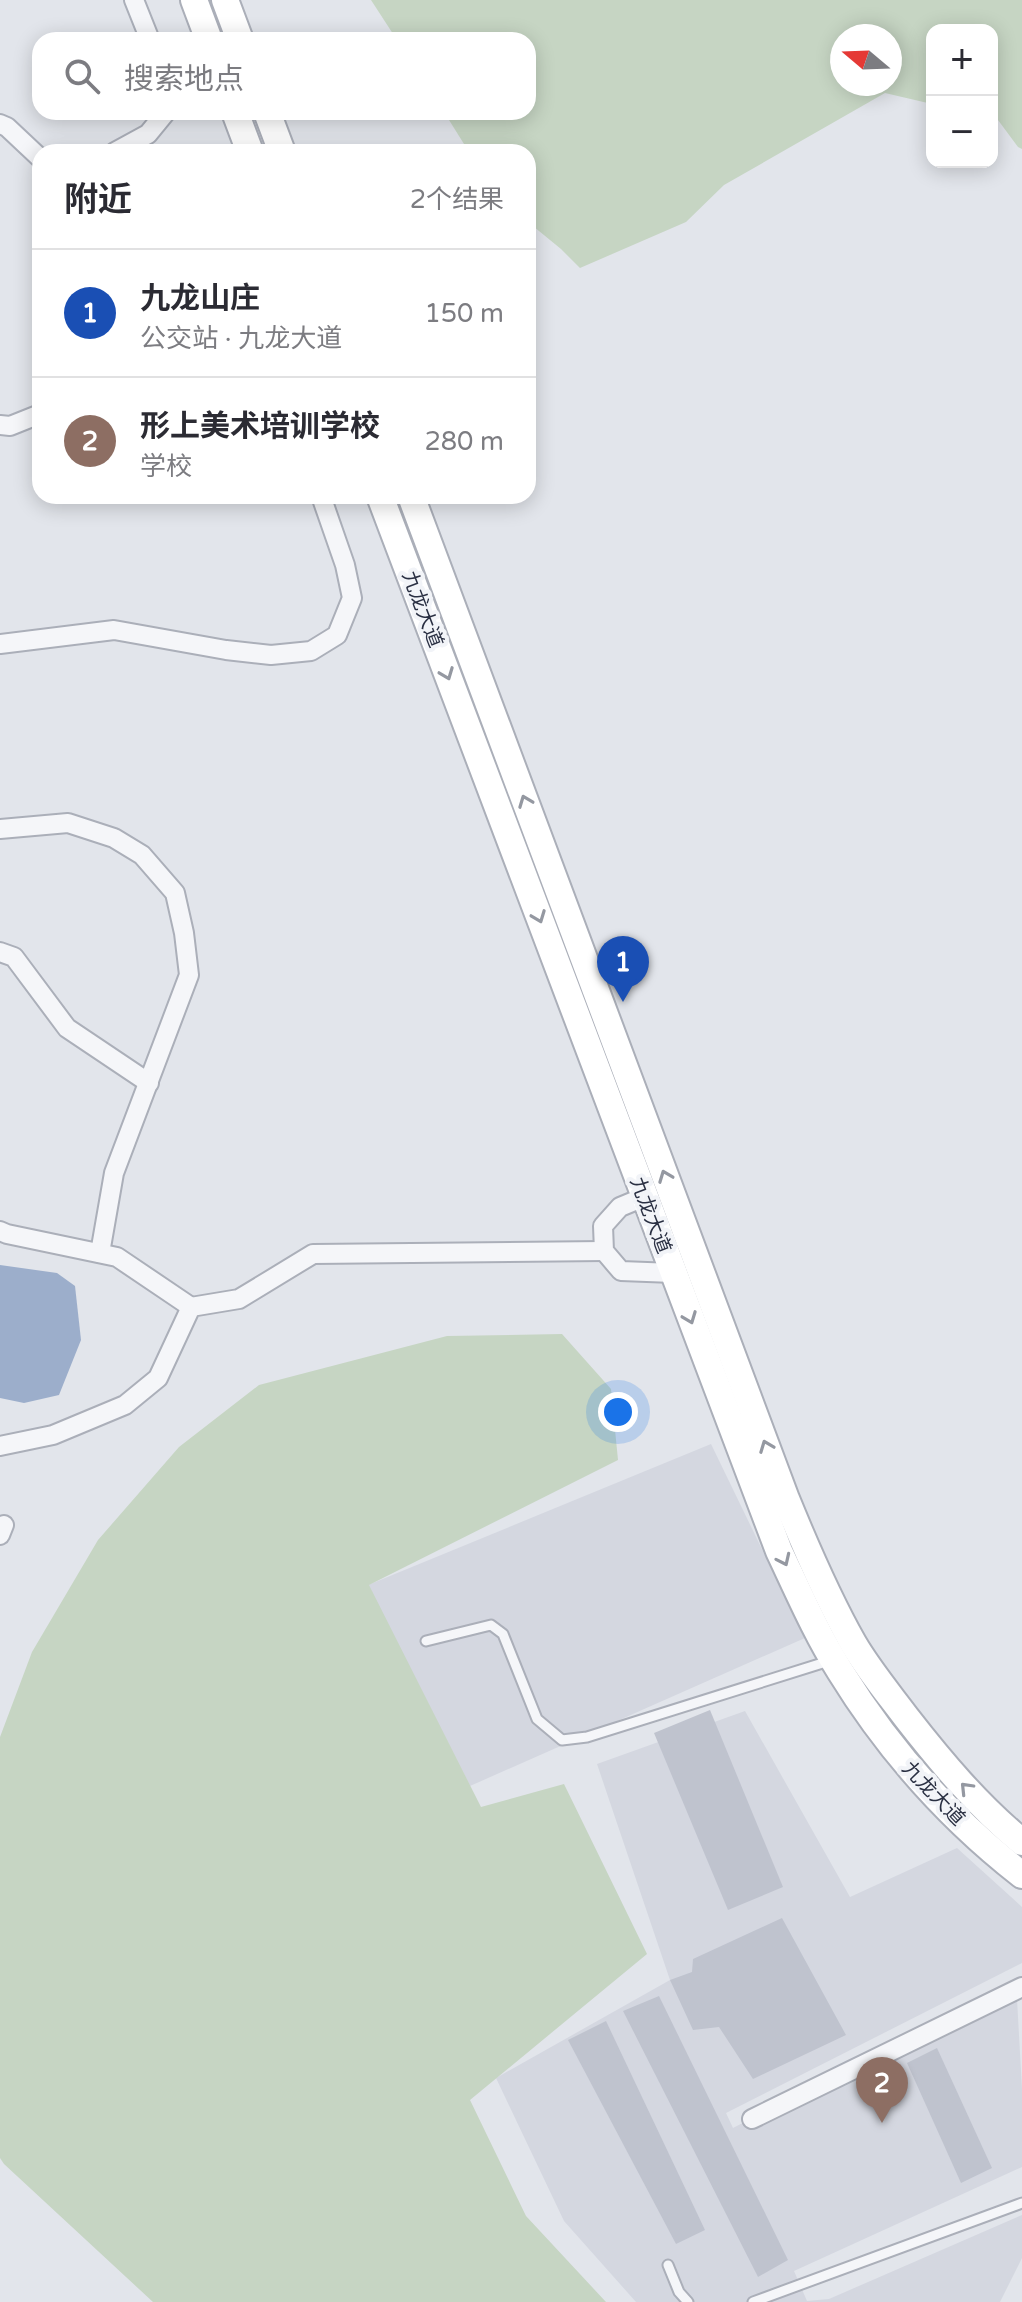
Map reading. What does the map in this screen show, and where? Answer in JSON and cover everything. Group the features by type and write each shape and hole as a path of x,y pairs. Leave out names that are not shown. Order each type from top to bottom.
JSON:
{"main road":[{"path":"194,0 206,32"},
{"path":"225,0 237,32"},
{"path":"238,120 247,144"},
{"path":"270,120 279,144"},
{"name":"九龙大道","path":"383,504 779,1551 833,1659 897,1754 964,1824 1022,1875"},
{"name":"九龙大道","path":"414,504 808,1551 853,1644 875,1677 964,1787 1022,1842"},
{"path":"656,1228 681,1218"}],"street":[{"path":"134,0 147,32"},
{"path":"130,144 148,134 159,120"},
{"path":"0,124 32,150"},
{"path":"0,425 10,426 32,417"},
{"path":"0,644 114,630 271,655 311,651 337,635 352,598 345,565 324,504"},
{"path":"0,829 68,823 114,838 142,855 175,893 189,975 114,1173 100,1253"},
{"path":"0,952 14,957 67,1028 149,1083"},
{"path":"644,1197 620,1207 603,1226 604,1251 621,1271 673,1273"},
{"path":"0,1231 117,1257 191,1307 239,1299 313,1254 604,1251"},
{"path":"0,1446 53,1435 125,1405 158,1378 191,1307"},
{"path":"752,2119 1022,1987"}],"lane":[{"path":"426,1641 491,1625 503,1634 537,1719 562,1740 587,1737 833,1659"},
{"path":"753,2302 1022,2203"},
{"path":"668,2265 679,2292 688,2302"}],"shaded area":[{"path":"711,1444 805,1638 470,1786 368,1585"},
{"path":"745,1711 850,1897 957,1848 1022,1907 1022,1963 726,2113 733,2128 1016,1981 1022,2089 1022,2167 794,2271 807,2301 829,2299 1022,2215 1022,2258 1000,2302 636,2302 564,2221 496,2078 670,1980 597,1764"}],"green space":[{"path":"371,0 1022,0 1022,149 998,120 998,24 926,24 926,103 898,96 902,96 902,24 830,24 830,96 880,96 724,185 686,222 580,268 536,229 536,144 464,144 449,120 536,120 536,32 392,32"},
{"path":"562,1334 611,1389 618,1460 369,1585 481,1807 564,1784 647,1954 470,2100 526,2216 606,2302 153,2302 0,2158 0,1737 32,1652 98,1540 179,1447 259,1385 447,1336"}],"water":[{"path":"0,1265 57,1273 75,1286 81,1340 59,1395 24,1403 0,1398"}],"building":[{"path":"710,1710 783,1887 728,1910 654,1733"},
{"path":"782,1918 846,2035 753,2079 719,2027 693,2030 670,1980 692,1972 693,1959"},
{"path":"659,1996 788,2260 758,2277 623,2011"},
{"path":"606,2021 705,2230 676,2244 568,2040"},
{"path":"937,2048 992,2168 961,2183 907,2063"}],"place":[{"name":"九龙山庄","path":"623,1002"},
{"name":"形上美术培训学校","path":"882,2123"}]}
